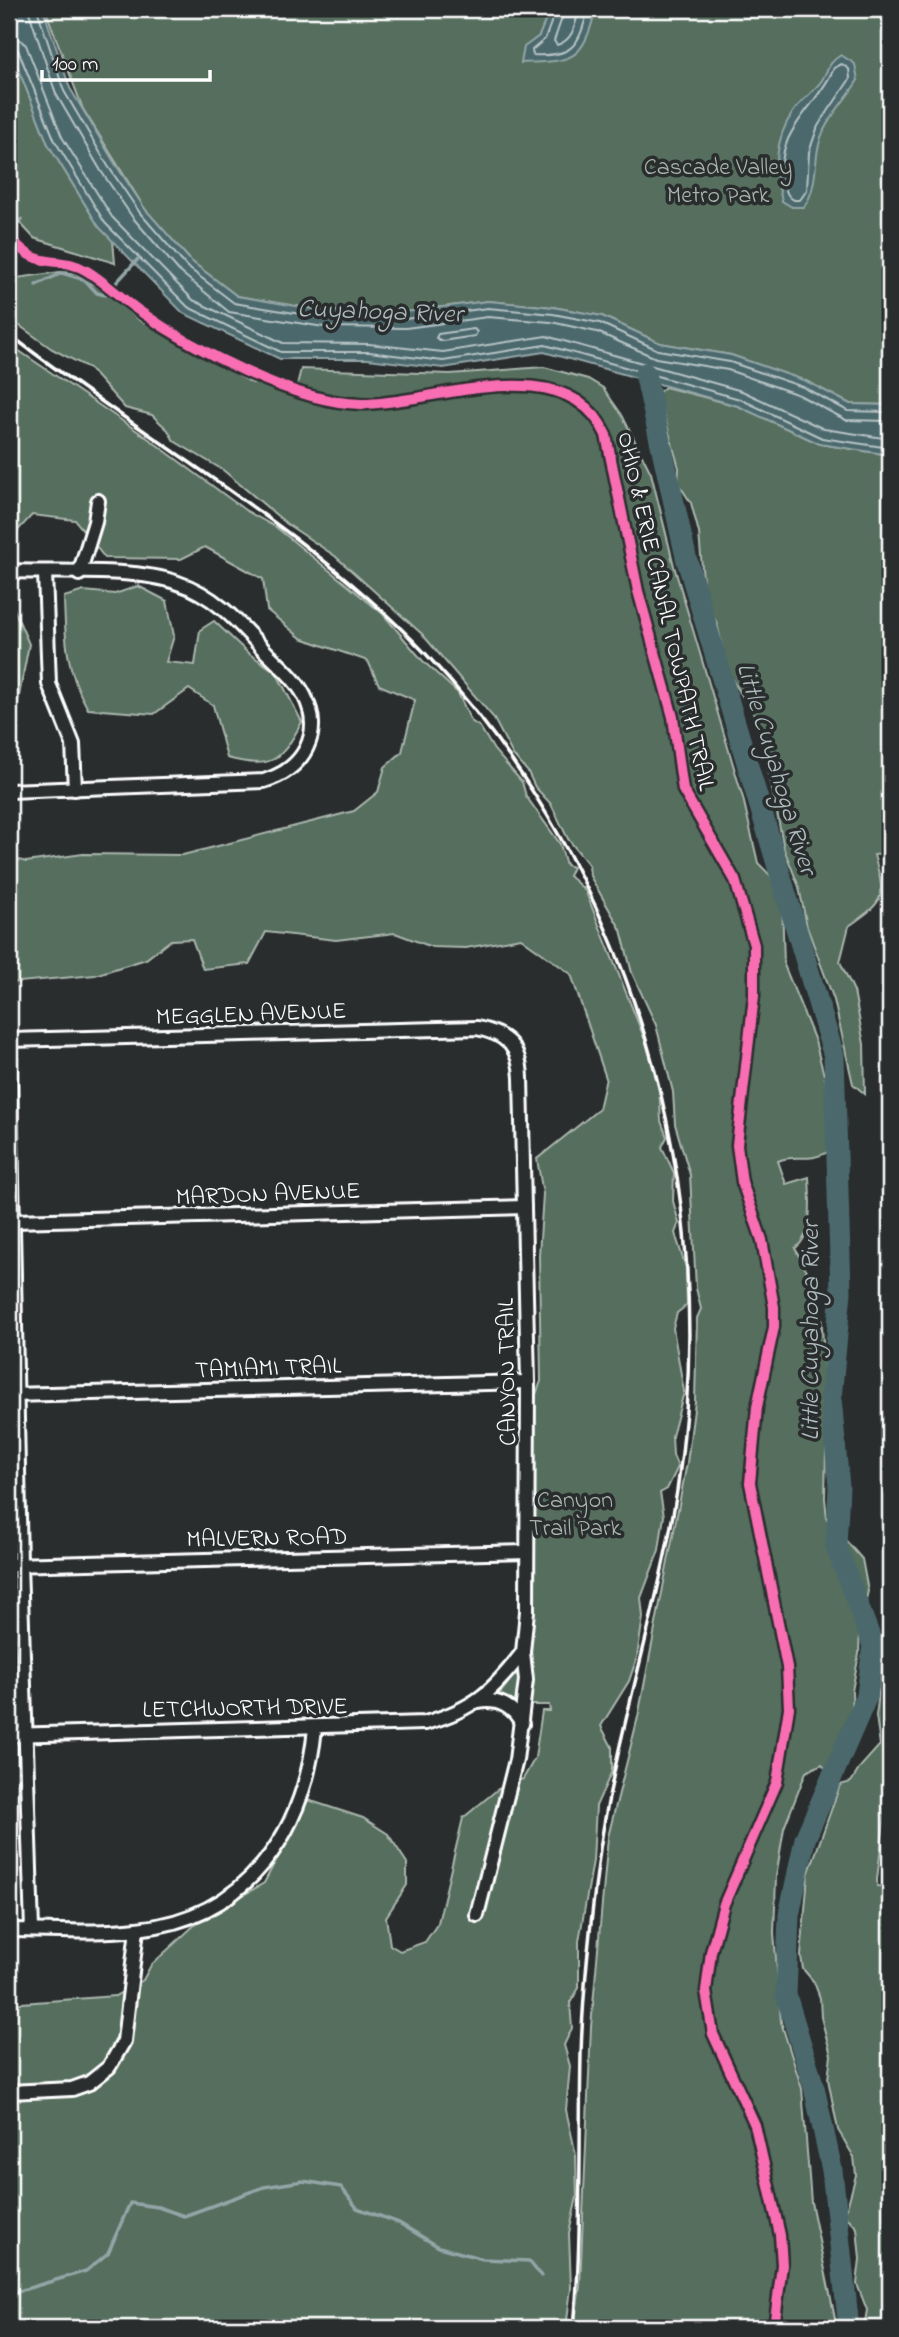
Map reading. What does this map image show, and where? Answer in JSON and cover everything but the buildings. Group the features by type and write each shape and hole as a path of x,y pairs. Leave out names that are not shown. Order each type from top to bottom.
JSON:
{"street":[{"path":"79,574 95,522 98,501"},
{"path":"9,571 158,578 193,589 219,605 303,694 313,720 307,749 287,771 264,781 9,791"},
{"path":"45,572 48,684 73,744 75,789"},
{"name":"MEGGLEN AVENUE","path":"9,1040 477,1028 494,1031"},
{"name":"CANYON TRAIL","path":"477,1915 516,1760 526,1680 523,1652 527,1611 528,1382 520,1060 512,1044 494,1031"},
{"path":"9,1034 14,1221 14,1564 26,1734 32,1930"},
{"name":"MARDON AVENUE","path":"14,1221 524,1207"},
{"name":"TAMIAMI TRAIL","path":"13,1395 528,1382"},
{"name":"MALVERN ROAD","path":"14,1564 527,1552"},
{"name":"LETCHWORTH DRIVE","path":"9,1735 425,1723 452,1716 478,1703 495,1687 523,1652"},
{"path":"478,1703 492,1701 506,1706 522,1724"},
{"path":"9,1930 137,1929 178,1921 231,1895 261,1868 283,1836 311,1766 315,1728"},
{"path":"9,2092 72,2089 89,2083 109,2067 124,2041 137,1929"}],"green space":[{"name":"Cascade Valley Metro Park","path":"45,9 890,9 890,405 850,404 806,381 731,355 660,343 602,316 553,307 488,301 405,312 325,311 237,296 191,261 145,209 83,109"},
{"path":"9,45 48,144 99,227 113,241 115,263 34,238 9,211"},
{"path":"60,272 75,273 103,290 139,320 252,383 297,385 301,369 450,374 544,367 588,379 603,388 622,415 651,473 674,566 743,798 758,863 770,875 782,899 784,965 815,1041 832,1119 830,1151 815,1157 778,1161 786,1184 809,1177 808,1225 805,1235 795,1248 820,1299 827,1398 827,1519 862,1559 868,1591 860,1625 859,1654 852,1691 853,1717 828,1772 822,1764 806,1772 784,1828 776,1877 774,1933 781,2022 802,2089 811,2202 837,2328 574,2328 580,2286 591,2027 608,1837 638,1717 687,1463 695,1402 697,1318 701,1309 696,1288 690,1175 675,1124 673,1092 656,1025 632,973 621,930 590,876 589,865 568,839 551,804 535,787 528,772 513,755 493,717 422,634 335,556 287,524 223,470 174,441 168,430 152,415 125,408 89,368 52,349 9,318 9,279"},
{"name":"Canyon Trail Park","path":"9,344 149,439 245,510 277,528 383,614 423,661 458,693 471,721 480,727 494,750 522,782 526,796 560,844 566,865 573,867 569,876 585,890 647,1045 659,1086 661,1121 667,1137 662,1147 674,1173 673,1201 679,1223 675,1233 686,1268 687,1305 677,1313 673,1328 684,1392 672,1436 673,1455 678,1467 667,1489 660,1493 664,1516 659,1550 641,1598 643,1617 637,1657 629,1681 601,1726 612,1747 612,1771 596,1806 593,1861 579,1941 579,1988 570,2003 572,2028 564,2045 570,2066 566,2110 576,2155 577,2197 569,2233 571,2288 566,2328 9,2328 9,2004 115,1996 143,1980 151,1965 199,1921 264,1883 308,1800 363,1818 388,1834 407,1863 407,1885 386,1917 390,1945 400,1951 425,1942 438,1923 463,1818 498,1789 523,1779 535,1758 542,1711 550,1711 549,1705 530,1705 534,1400 541,1381 539,1255 543,1194 537,1159 599,1109 606,1078 571,974 521,938 466,948 432,947 395,933 336,940 266,932 249,964 203,969 192,939 171,940 146,959 95,975 9,983 9,857 26,862 83,854 183,855 354,811 378,792 385,767 402,752 415,700 379,685 368,661 301,638 267,610 263,579 205,547 181,559 105,558 75,520 32,515 9,540"},
{"path":"665,387 738,406 820,444 890,455 890,853 874,855 880,881 880,897 870,910 849,926 840,962 854,991 864,1044 865,1094 853,1084 834,1000 807,927 799,887 784,849 759,722 728,673 717,623 705,603 699,533 691,503 678,483 679,468 658,393"},
{"path":"138,586 167,601 174,636 166,662 195,665 200,630 214,621 248,653 276,672 302,722 288,745 274,759 256,763 227,758 213,705 189,689 154,714 88,709 75,682 68,655 64,597 84,591 115,594"},
{"path":"9,598 29,644 14,722 15,747 9,768"},
{"path":"886,1639 890,1644 890,1774 877,1886 890,1887 890,2328 864,2328 867,2310 857,2284 860,2259 857,2228 845,2215 856,2175 854,2157 838,2130 828,2079 831,2055 821,2017 820,1998 814,1982 803,1969 801,1956 808,1875 840,1785 851,1782 880,1745 876,1716"},
{"path":"519,1669 521,1672 516,1706 498,1696"}],"water":[{"path":"9,9 43,9 70,88 145,209 191,261 237,296 325,311 405,312 488,301 553,307 602,316 660,343 731,355 806,381 850,404 890,405 890,455 820,444 738,406 544,352 443,368 368,359 280,359 183,313 99,227 48,144 9,45"},
{"path":"550,9 596,9 586,40 580,49 564,59 521,63 524,47 539,36"},
{"path":"841,55 855,64 858,80 824,130 809,198 804,207 792,207 782,201 778,178 777,155 782,133 796,108 819,84 831,63"}],"waterway":[{"path":"15,224 22,219"},
{"path":"36,285 62,273 85,280 97,293 105,295 138,259"},
{"name":"Little Cuyahoga River","path":"645,373 686,557 834,1056 841,1292 831,1398 839,1487 836,1546 873,1645 867,1696 805,1839 789,1915 786,1995 814,2087 832,2170 849,2328"},
{"path":"9,2294 86,2271 108,2253 130,2203 158,2207 184,2216 264,2187 303,2181 341,2187 357,2208 399,2223 439,2247 483,2259 529,2261 541,2276"}],"railway":[{"path":"9,334 277,525 379,608 426,654 499,742 560,837 609,938 647,1043 673,1153 687,1264 688,1378 677,1491 669,1536 617,1759 600,1849 582,2028 579,2225 574,2328"}],"cycle path":[{"name":"OHIO & ERIE CANAL TOWPATH TRAIL","path":"9,235 29,255 66,263 87,271 138,310 186,341 275,384 334,401 361,404 495,386 530,386 561,393 587,408 606,435 638,591 673,717 683,790 735,880 754,945 754,996 737,1145 742,1182 762,1240 774,1307 774,1327 757,1407 750,1483 787,1667 789,1708 777,1782 724,1904 711,1952 706,1991 713,2034 755,2125 780,2235 782,2265 774,2328"}],"water label":[{"name":"Cuyahoga River","path":"380,310"}]}
